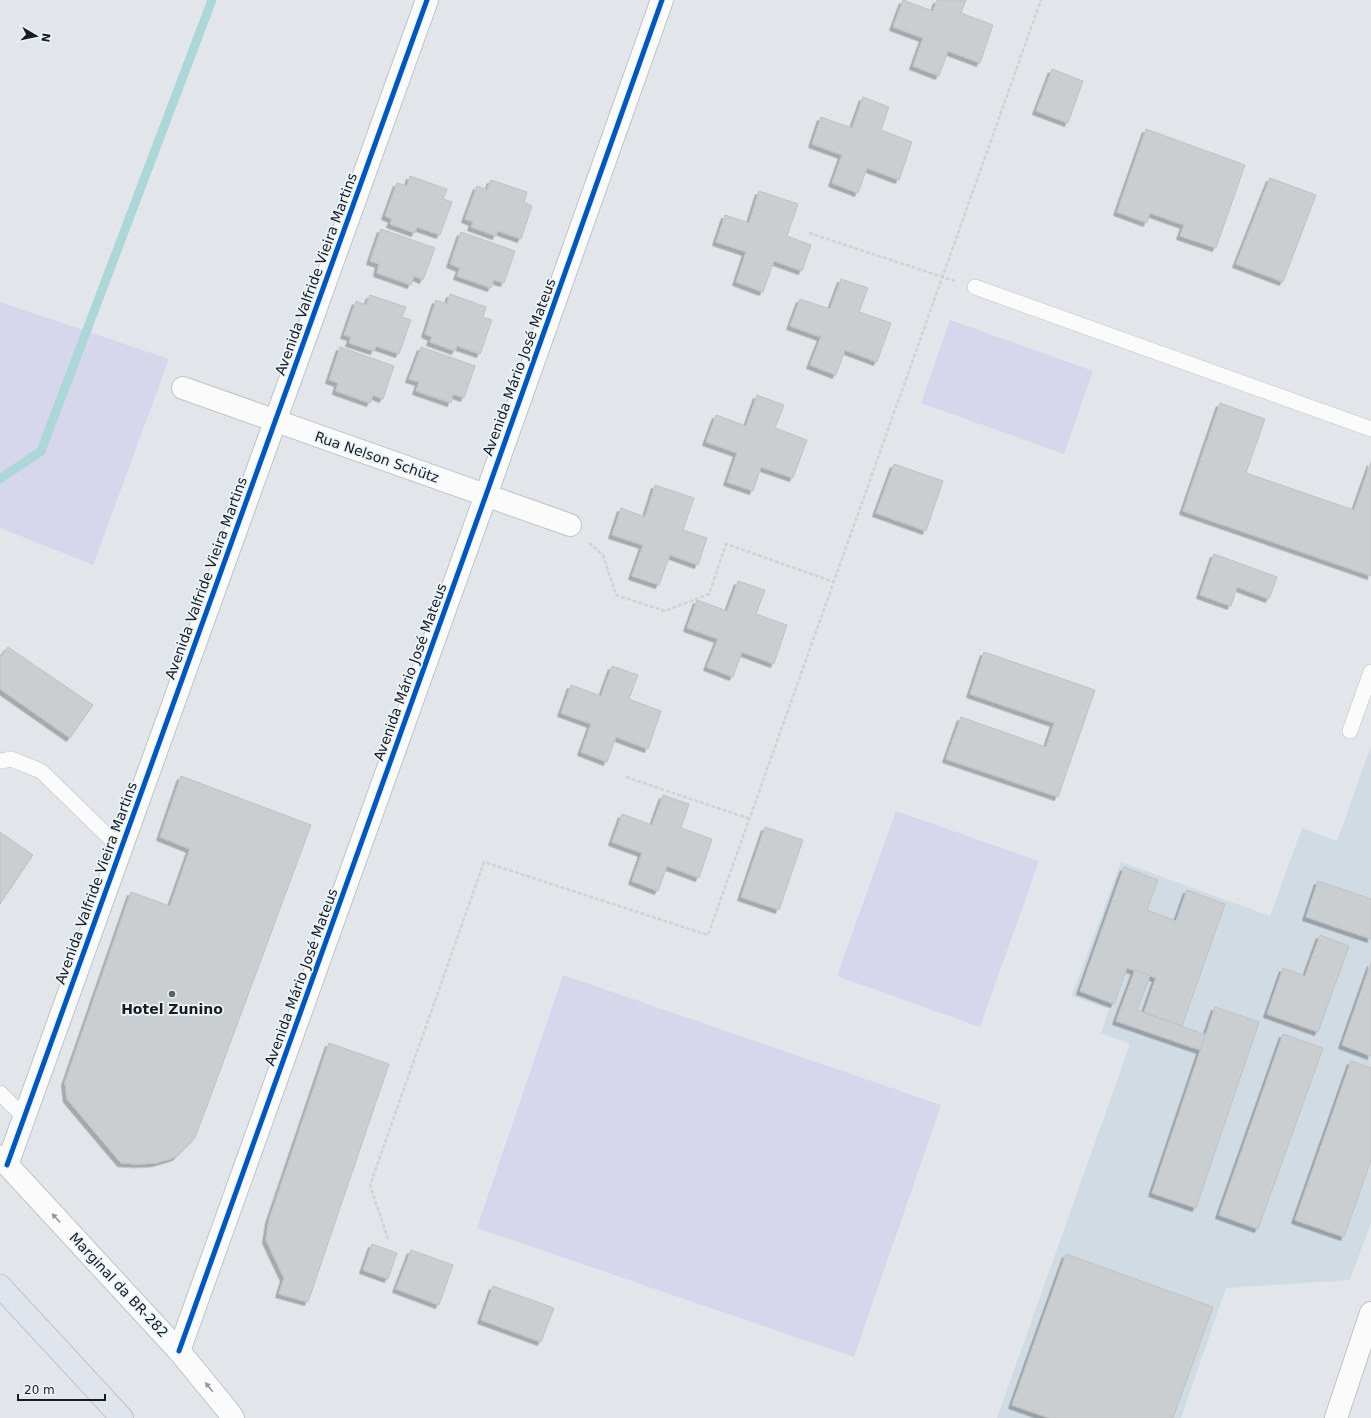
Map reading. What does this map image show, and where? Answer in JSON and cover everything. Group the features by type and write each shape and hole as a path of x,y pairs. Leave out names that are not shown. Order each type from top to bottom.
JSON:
{"highway":[{"path":"0,1286 122,1418"}],"street":[{"name":"Avenida Valfride Vieira Martins","path":"4,1161 24,1117 427,0"},
{"name":"Avenida Mário José Mateus","path":"179,1351 662,0"},
{"name":"Rua Nelson Schütz","path":"183,388 570,525"},
{"name":"Marginal da BR-282","path":"4,1161 179,1351 229,1412 232,1418"},
{"path":"1336,1418 1371,1313"}],"lane":[{"path":"975,287 1371,429"},
{"path":"1350,731 1371,672"},
{"path":"0,760 11,759 41,771 121,849"},
{"path":"0,1093 24,1117"}],"path":[{"path":"388,1239 370,1185 484,862 708,935 1040,0"},
{"path":"809,233 975,287"},
{"path":"570,525 603,555 616,595 665,611 709,594 726,544 834,582"},
{"path":"626,777 750,819"}],"shaded area":[{"path":"0,302 169,359 93,565 0,528"},
{"path":"950,320 1093,371 1064,454 921,403"},
{"path":"1371,746 1371,1223 1350,1280 1226,1288 1181,1418 997,1418 1130,1044 1101,1033 1109,1009 1072,996 1121,862 1270,916 1302,828 1337,841"},
{"path":"896,811 1039,861 980,1027 837,976"},
{"path":"563,975 941,1105 854,1357 477,1228"}],"building":[{"path":"903,0 933,11 937,0 966,0 961,13 993,25 980,63 948,51 939,76 913,66 923,38 893,27"},
{"path":"1052,69 1083,81 1068,123 1036,111"},
{"path":"863,97 889,107 881,130 912,142 899,180 867,168 858,193 832,183 842,155 812,144 821,117 852,128"},
{"path":"1146,129 1245,165 1216,248 1180,236 1184,225 1150,213 1147,223 1117,212"},
{"path":"410,176 447,189 443,199 452,202 440,235 417,227 415,233 390,224 392,219 385,216 397,183 407,186"},
{"path":"1270,178 1316,195 1283,282 1236,264"},
{"path":"491,180 527,192 524,202 532,206 521,239 498,231 496,236 471,227 473,222 465,219 477,186 487,190"},
{"path":"759,191 798,204 787,236 811,245 802,271 774,261 763,292 736,282 746,252 716,242 725,215 749,223"},
{"path":"381,229 435,248 423,280 414,276 411,285 377,273 379,264 370,261"},
{"path":"461,232 515,251 504,283 494,280 491,288 457,276 460,268 450,264"},
{"path":"841,279 868,288 859,312 891,323 877,362 845,350 836,375 810,365 821,337 790,326 800,299 830,309"},
{"path":"450,294 486,307 483,317 492,320 480,354 457,346 455,351 430,342 432,337 425,334 436,300 447,304"},
{"path":"370,295 406,307 402,317 411,320 399,354 376,346 374,351 349,343 351,337 344,335 356,301 366,305"},
{"path":"340,347 394,366 383,399 373,395 370,403 336,391 338,383 329,380"},
{"path":"421,347 475,366 464,398 453,394 451,403 416,391 419,382 409,379"},
{"path":"757,395 784,405 775,428 807,440 793,478 761,467 753,491 727,482 737,453 706,442 716,415 746,426"},
{"path":"1220,403 1265,419 1246,473 1354,510 1371,462 1371,576 1183,511"},
{"path":"894,464 943,481 926,531 876,513"},
{"path":"655,485 694,498 683,530 707,538 698,565 670,555 659,585 632,576 643,545 612,535 621,508 645,517"},
{"path":"1214,554 1277,577 1269,599 1237,587 1231,606 1200,595"},
{"path":"738,581 765,590 756,614 787,625 774,664 742,652 733,677 707,667 718,639 687,628 697,600 727,611"},
{"path":"8,647 93,705 70,738 0,689 0,658"},
{"path":"984,652 1095,690 1058,797 946,759 961,717 1046,747 1054,723 970,694"},
{"path":"612,666 638,675 629,699 661,711 648,749 616,737 607,762 581,752 591,724 561,713 571,685 601,696"},
{"name":"Hotel Zunino","path":"181,776 311,825 195,1138 176,1157 156,1163 121,1163 67,1099 65,1082 131,892 170,906 190,849 160,837"},
{"path":"663,795 689,804 681,828 712,839 699,878 667,866 658,891 632,881 642,853 612,842 622,814 652,825"},
{"path":"765,827 803,840 779,910 741,897"},
{"path":"0,832 33,855 0,904"},
{"path":"1124,867 1158,880 1147,910 1176,921 1187,890 1225,904 1182,1026 1144,1012 1156,978 1127,968 1114,1004 1080,991"},
{"path":"1318,881 1371,899 1371,939 1306,917"},
{"path":"1320,935 1349,946 1318,1032 1267,1014 1283,968 1305,976"},
{"path":"1371,963 1371,1056 1342,1045"},
{"path":"1135,970 1150,976 1137,1010 1206,1035 1200,1050 1116,1021"},
{"path":"1215,1007 1259,1022 1196,1208 1152,1193"},
{"path":"1283,1034 1323,1048 1258,1229 1219,1215"},
{"path":"329,1043 389,1064 308,1302 279,1294 284,1278 266,1240 269,1220"},
{"path":"1351,1061 1371,1068 1371,1160 1344,1237 1295,1220"},
{"path":"372,1244 397,1253 388,1279 363,1270"},
{"path":"411,1250 453,1265 439,1305 396,1289"},
{"path":"1066,1254 1213,1307 1173,1418 1049,1418 1012,1405"},
{"path":"493,1286 554,1308 541,1342 481,1320"}],"waterway":[{"path":"0,479 41,451 212,0"}],"cycle path":[{"path":"7,1165 427,0"},
{"path":"179,1351 662,0"}],"place":[{"name":"Hotel Zunino","path":"172,994"}]}
